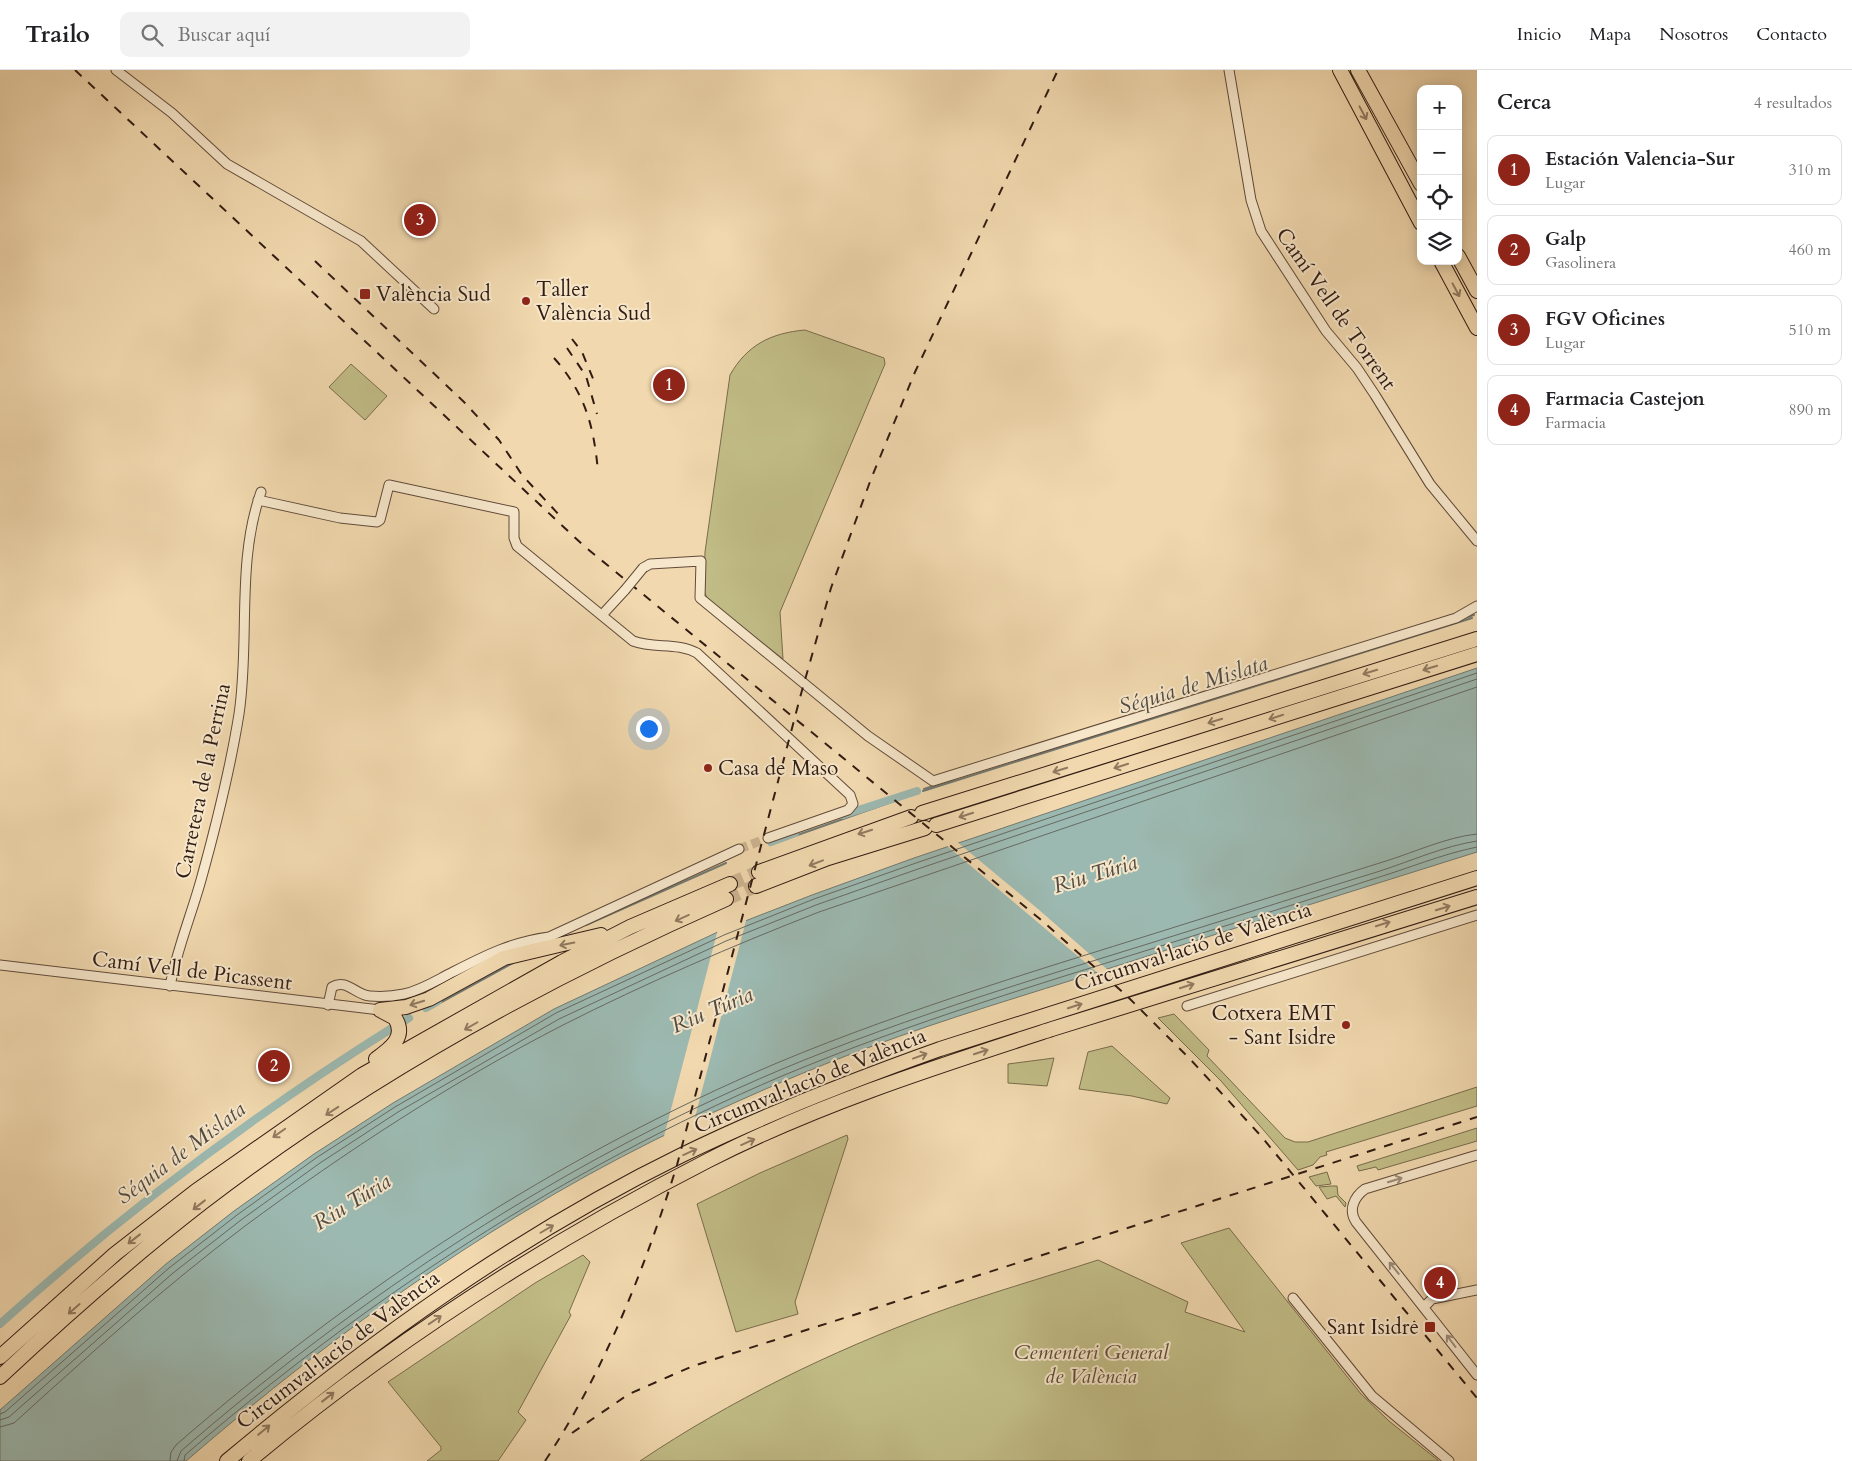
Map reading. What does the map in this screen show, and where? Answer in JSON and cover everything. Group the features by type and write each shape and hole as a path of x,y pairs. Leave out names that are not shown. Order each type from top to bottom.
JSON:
{"highway":[{"path":"1340,70 1419,220"},
{"path":"1358,70 1417,176"},
{"path":"1365,70 1384,107 1389,124"},
{"path":"1462,263 1477,291"},
{"path":"1443,265 1474,324 1477,339"},
{"path":"1433,653 1447,642 1477,629"},
{"path":"760,872 917,815 1477,639"},
{"path":"756,886 828,858 1477,654"},
{"name":"Circumval·lació de València","path":"227,1461 277,1419 375,1343 446,1292 550,1227 682,1155 778,1112 865,1076 940,1048 1477,878"},
{"path":"0,1356 122,1248 196,1192 362,1075 474,1010 634,933 730,884"},
{"name":"Circumval·lació de València","path":"249,1461 346,1383 456,1306 536,1256 704,1162 876,1088 946,1063 1313,946 1477,897"},
{"path":"0,1377 127,1263 204,1202 290,1140 431,1049 634,933 726,898"},
{"path":"380,1010 406,1006 429,999 504,958 519,953 634,933"},
{"path":"362,1075 373,1061 396,1043 399,1037 400,1029 395,1018 380,1010"},
{"path":"375,1343 389,1338 496,1268 688,1166 704,1162"}],"street":[{"path":"116,70 172,113 226,164 361,241 434,309"},
{"name":"Camí Vell de Torrent","path":"1230,70 1251,200 1261,231 1326,331 1357,368 1430,484 1477,541"},
{"name":"Carretera de la Perrina","path":"170,986 184,931 201,880 235,736 244,668 246,584 253,524 259,496 340,518 377,522 380,520 389,485 514,512 514,538 516,546 602,615"},
{"path":"768,838 848,810 853,804 850,795 697,653 688,648 646,646 633,641 602,615 626,590 643,568 650,564 701,561 700,598 868,736 933,781 1456,618 1477,606"},
{"path":"328,1005 332,987 340,984 349,986 360,994 369,996 402,994 422,988 498,949 522,940 549,937 739,849"},
{"path":"1187,1006 1477,915"},
{"name":"Camí Vell de Picassent","path":"0,965 380,1010"},
{"path":"1477,1154 1370,1187 1360,1193 1354,1202 1352,1212 1354,1220 1477,1375"},
{"path":"1424,1306 1432,1300 1477,1290"},
{"path":"1294,1298 1372,1396 1450,1461"}],"green space":[{"path":"805,330 884,358 885,364 780,612 783,659 708,600 704,591 705,552 730,375 744,356 761,342 781,334"},
{"path":"351,364 387,396 365,420 329,387"},
{"path":"1174,1014 1209,1050 1207,1056 1285,1138 1295,1142 1308,1142 1477,1087 1477,1106 1326,1152 1327,1155 1320,1157 1313,1165 1298,1170 1221,1081 1158,1018"},
{"path":"1112,1046 1170,1098 1167,1104 1132,1096 1079,1089 1088,1052"},
{"path":"1054,1058 1047,1086 1008,1083 1008,1064"},
{"path":"1477,1128 1477,1141 1378,1170 1376,1167 1359,1171 1357,1166"},
{"path":"847,1135 848,1139 795,1302 798,1314 736,1332 697,1204 760,1173"},
{"path":"1327,1172 1331,1184 1316,1186 1309,1177"},
{"path":"1337,1186 1338,1195 1346,1203 1345,1207 1336,1196 1327,1199 1319,1187"},
{"name":"Cementeri General de València","path":"1229,1228 1361,1394 1389,1421 1439,1461 640,1461 745,1398 856,1344 952,1307 1098,1260 1188,1302 1185,1312 1245,1332 1181,1243"},
{"path":"583,1255 590,1262 569,1312 571,1315 518,1412 526,1420 498,1461 427,1461 441,1450 441,1447 388,1382 535,1283"}],"water":[{"name":"Riu Túria","path":"1477,668 1477,852 928,1026 824,1064 690,1123 622,1157 555,1194 490,1233 426,1275 303,1365 186,1461 0,1461 0,1410 166,1264 234,1211 314,1154 393,1103 554,1009 722,930 812,895 914,858"}],"pier":[{"path":"956,841 1109,971 1099,974 946,845"},
{"path":"747,917 693,1125 663,1140 718,929"}],"waterway":[{"name":"Séquia de Mislata","path":"1464,618 1474,615"},
{"name":"Séquia de Mislata","path":"923,791 1472,618"},
{"name":"Séquia de Mislata","path":"924,789 952,780"},
{"name":"Séquia de Mislata","path":"843,815 917,791"},
{"name":"Séquia de Mislata","path":"772,844 917,793"},
{"name":"Séquia de Mislata","path":"771,842 795,833"},
{"name":"Séquia de Mislata","path":"586,925 726,863"},
{"name":"Séquia de Mislata","path":"427,1010 513,963"},
{"name":"Séquia de Mislata","path":"426,1008 438,1001"},
{"name":"Séquia de Mislata","path":"403,1022 409,1018"},
{"name":"Séquia de Mislata","path":"404,1024 412,1019"},
{"name":"Séquia de Mislata","path":"0,1324 94,1243 191,1166 291,1094 395,1026"},
{"name":"Séquia de Mislata","path":"0,1327 94,1246 190,1170 290,1098 393,1031"}],"tunnel":[{"path":"739,849 768,838"},
{"path":"730,884 759,872"},
{"path":"726,899 756,886"}],"railway":[{"path":"75,70 584,546 1040,919 1126,995 1190,1059 1261,1136 1477,1398"},
{"path":"545,1461 567,1426 605,1355 622,1318 665,1204 831,588 871,479 915,372 1058,70"},
{"path":"315,261 464,402 499,440 522,475 562,518"},
{"path":"572,339 582,352 594,381"},
{"path":"567,348 586,376 597,414"},
{"path":"554,358 573,384 586,411 594,440 598,472"},
{"path":"572,1433 629,1394 693,1366 1477,1117"}],"place":[{"name":"FGV Oficines","path":"420,220"},
{"name":"València Sud","path":"365,294"},
{"name":"Taller València Sud","path":"526,301"},
{"name":"Estación Valencia-Sur","path":"669,385"},
{"name":"Casa de Maso","path":"708,768"},
{"name":"Cotxera EMT - Sant Isidre","path":"1346,1025"},
{"name":"Galp","path":"274,1066"},
{"name":"Farmacia Castejon","path":"1440,1283"},
{"name":"Sant Isidre","path":"1430,1327"}]}
